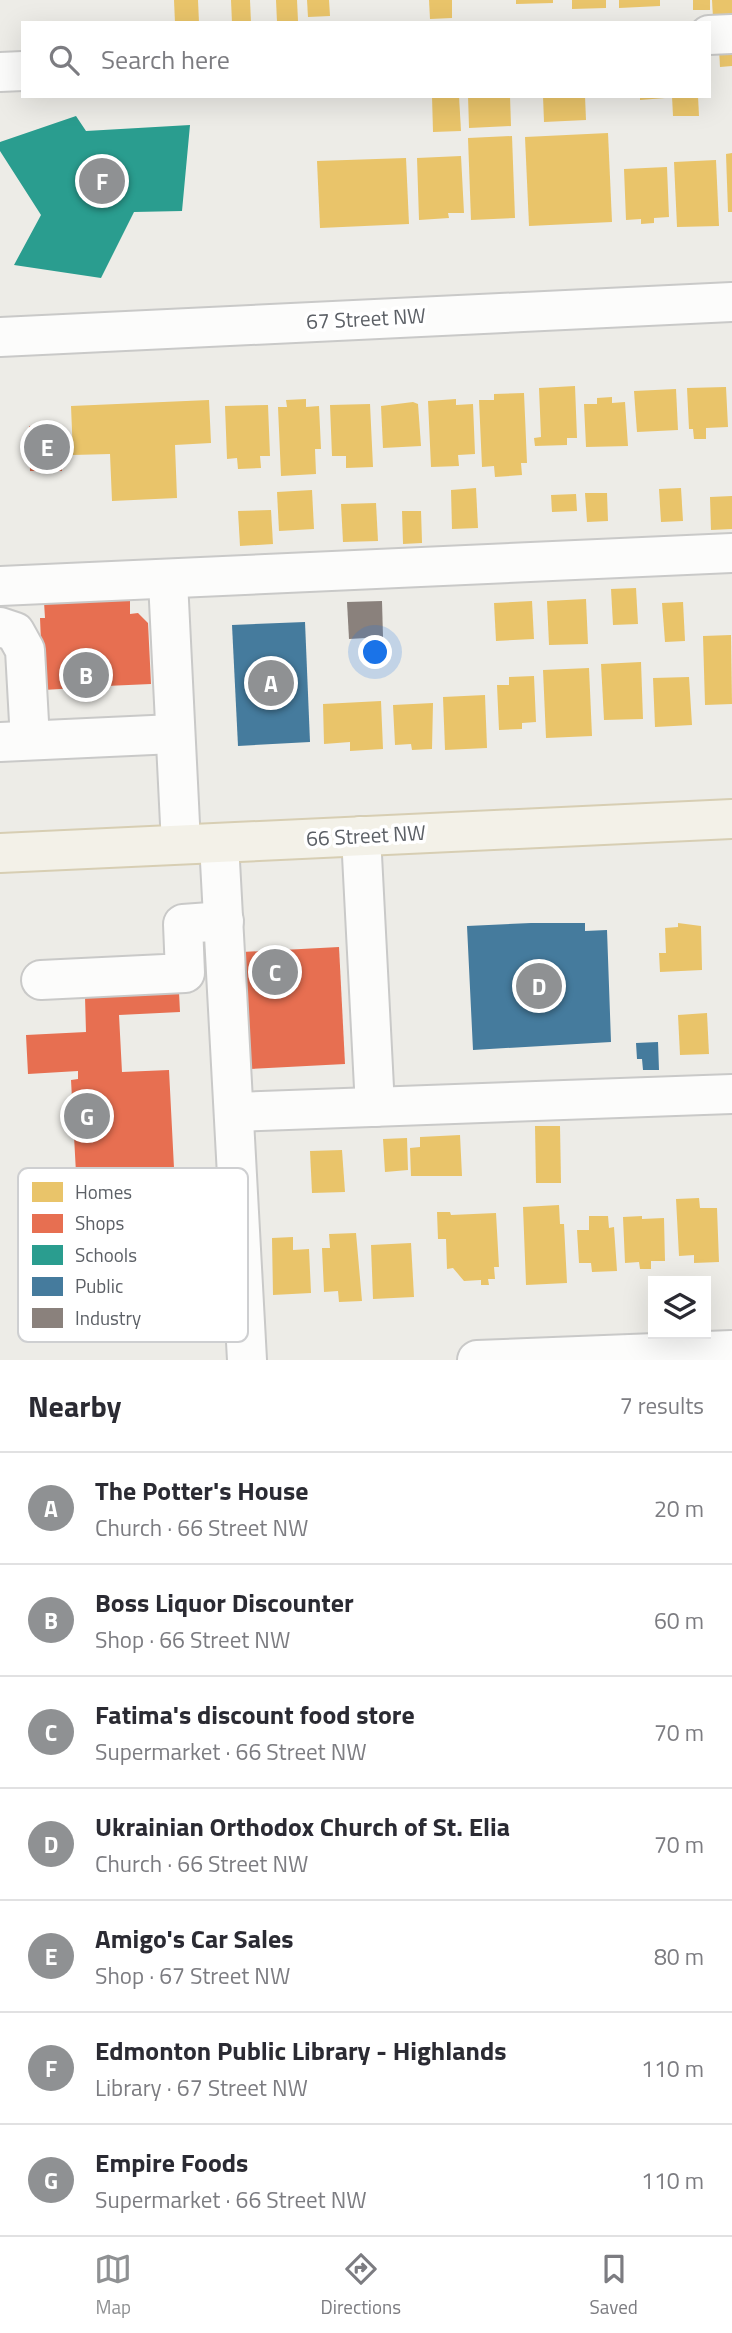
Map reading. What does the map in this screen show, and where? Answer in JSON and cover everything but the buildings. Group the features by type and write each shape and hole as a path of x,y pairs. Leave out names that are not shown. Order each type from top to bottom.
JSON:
{"main road":[{"name":"66 Street NW","path":"0,853 732,819"}],"street":[{"path":"711,35 732,34"},
{"path":"0,72 21,71"},
{"name":"67 Street NW","path":"0,337 732,302"},
{"path":"174,734 15,741 25,650 15,632 2,627 1,586 168,581 732,553"},
{"path":"168,581 181,844"},
{"path":"360,836 375,1107"},
{"path":"219,843 236,1168"},
{"path":"41,980 185,972 183,924 223,921"},
{"path":"233,1112 732,1094"},
{"path":"246,1342 247,1360"},
{"path":"477,1360 732,1350"}],"place":[{"name":"Edmonton Public Library - Highlands","path":"102,181"},
{"name":"Amigo's Car Sales","path":"47,447"},
{"name":"Boss Liquor Discounter","path":"86,675"},
{"name":"The Potter's House","path":"271,683"},
{"name":"Fatima's discount food store","path":"275,972"},
{"name":"Ukrainian Orthodox Church of St. Elia","path":"539,986"},
{"name":"Empire Foods","path":"87,1116"}]}
